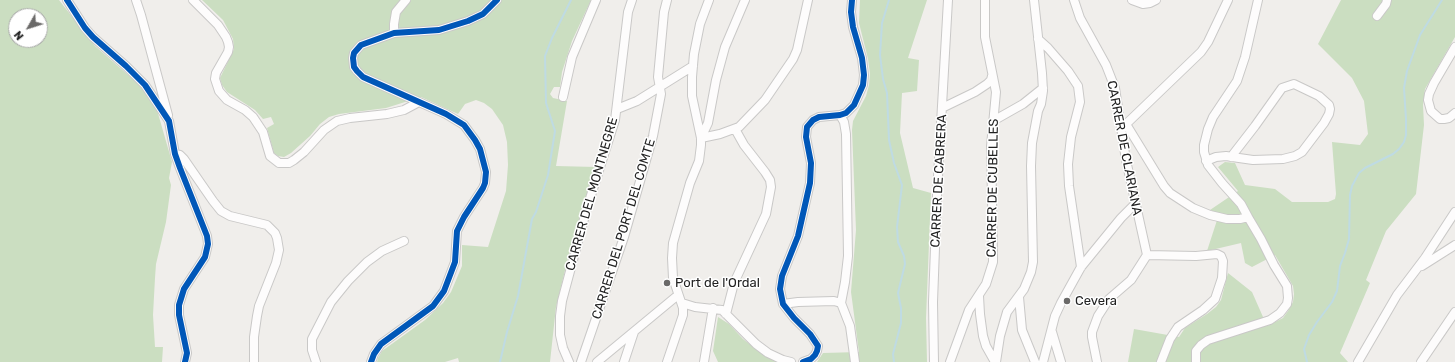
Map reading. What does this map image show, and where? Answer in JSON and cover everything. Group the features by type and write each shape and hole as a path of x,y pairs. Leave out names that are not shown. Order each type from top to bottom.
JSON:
{"street":[{"path":"66,0 93,37 145,85 169,121"},
{"path":"136,0 169,121 175,154 207,236 208,244 205,257 186,286 179,305 179,315 187,353 185,362"},
{"path":"193,0 218,25 228,42 228,52 216,73 215,79 219,91 227,100 245,110 253,117 263,132 270,156 279,163 289,163 294,160 304,152 324,130 337,121 387,114 404,110 419,102"},
{"path":"394,33 394,18 396,12 406,0"},
{"path":"371,362 374,354 381,344 433,306 444,291 455,262 457,231 485,183 486,172 480,149 471,133 464,125 446,114 363,77 354,67 354,53 358,47 365,43 394,33 439,30 478,17 488,10 497,0"},
{"path":"563,97 572,57 596,0"},
{"name":"CARRER DEL MONTNEGRE","path":"569,362 560,336 562,300 587,208 616,120 628,12 632,0"},
{"name":"CARRER DEL PORT DEL COMTE","path":"581,362 624,237 647,158 660,103 661,94 658,77 664,12 667,0"},
{"path":"667,362 683,314 673,278 673,243 690,183 699,161 701,138 692,96 693,66 700,24 709,0"},
{"path":"701,138 708,123 716,80 725,47 745,0"},
{"path":"701,138 715,136 739,127 765,100 793,59 801,35 808,0"},
{"path":"803,362 811,359 815,355 818,346 810,334 783,304 780,289 782,276 798,236 812,173 806,137 807,127 812,120 819,117 846,113 854,105 859,96 863,80 862,58 853,27 851,12 852,0"},
{"name":"CARRER DE CABRERA","path":"934,362 933,294 948,0"},
{"name":"CARRER DE CUBELLES","path":"950,362 966,318 974,302 986,284 993,262 991,146 996,92 985,37 985,0"},
{"path":"995,362 1000,336 1007,312 1019,297 1028,281 1033,262 1032,144 1038,111 1042,104 1042,88 1034,0"},
{"name":"CARRER DE CLARIANA","path":"1074,0 1080,18 1112,78 1115,88 1124,126 1126,160 1147,255"},
{"path":"1132,0 1144,4 1156,0"},
{"path":"1228,0 1208,42 1201,52 1124,126 1170,193 1193,208 1210,215 1227,219 1240,219 1248,217"},
{"path":"1196,362 1195,354 1198,347 1208,340 1270,320 1280,313 1287,304 1287,286 1241,204 1218,178 1206,160 1204,152 1208,128 1213,117 1237,81 1245,57 1258,0"},
{"path":"1377,16 1386,4 1387,0"},
{"path":"1038,39 1068,71 1078,86 1080,102 1070,137 1068,164 1069,186 1081,267"},
{"path":"1455,48 1434,83 1428,100 1431,111 1440,119 1449,118 1455,113"},
{"path":"617,110 637,101 693,66"},
{"path":"942,108 975,92 987,84 991,80 992,76"},
{"path":"1206,160 1216,157 1231,157 1253,160 1282,160 1295,156 1302,152 1324,123 1329,114 1330,109 1328,105 1319,96 1294,84 1282,88 1231,157"},
{"path":"994,121 1023,104 1042,88"},
{"path":"840,115 844,122 846,134 848,249 845,282 841,303 850,326 855,362"},
{"path":"726,314 734,283 766,214 771,187 770,180 766,172 744,145 735,129"},
{"path":"175,154 180,155 184,159 213,202 221,211 230,216 267,226 275,233 277,238 279,250 276,263 257,316 254,337 254,362"},
{"path":"1043,362 1061,303 1081,267 1121,218 1135,204"},
{"path":"1358,362 1397,295 1425,258 1455,212"},
{"path":"316,362 312,350 312,339 331,302 348,281 367,262 382,251 404,241"},
{"path":"1417,269 1455,245"},
{"path":"1097,362 1092,332 1098,316 1109,299 1130,280 1147,255 1196,256 1217,254 1221,256 1223,261 1222,278 1215,299 1203,310 1178,327 1170,339 1161,362"},
{"path":"979,296 980,319 983,336 995,362"},
{"path":"1019,297 1022,330 1035,362"},
{"path":"680,299 695,306 722,310 756,344 773,355 791,362"},
{"path":"597,362 634,331 680,299"},
{"path":"783,304 834,301 841,303"},
{"path":"704,362 713,308"},
{"path":"1421,362 1455,312"},
{"path":"1052,330 1061,362"},
{"path":"624,362 634,331"}],"green space":[{"path":"0,0 59,0 95,46 135,81 155,103 172,162 169,178 171,185 166,222 156,264 153,315 155,347 163,347 162,362 0,362"},
{"path":"202,0 591,0 572,41 562,72 560,87 554,87 550,94 553,98 567,101 556,166 596,167 572,242 556,307 550,362 459,362 458,358 445,362 377,362 382,351 425,320 443,303 451,292 462,266 462,245 488,247 506,191 508,165 507,142 503,125 492,109 484,103 476,100 465,104 458,114 421,97 386,108 339,114 329,117 320,124 310,136 291,153 284,157 278,156 274,153 267,128 274,124 271,117 263,119 255,110 227,92 222,85 220,78 234,49 233,39 223,20"},
{"path":"860,0 927,0 908,58 919,60 917,91 902,93 900,133 913,188 931,193 926,318 927,362 817,362 823,353 859,352 851,292 856,230 852,130 853,121 866,96 870,74 868,59 859,23"},
{"path":"1341,0 1455,0 1455,37 1425,89 1423,105 1424,125 1416,194 1386,231 1366,280 1370,283 1340,353 1348,362 1128,362 1134,329 1179,337 1185,328 1216,307 1221,300 1228,273 1252,292 1267,326 1283,318 1288,311 1293,302 1293,286 1275,255 1252,267 1245,263 1241,243 1207,251 1219,214 1210,210 1238,191 1218,167 1225,162 1235,163 1245,185 1275,189 1292,202 1328,202 1335,199 1336,194 1332,142 1360,145 1368,134 1364,101 1352,78 1318,44"},
{"path":"718,317 729,324 743,339 760,352 777,362 718,362 713,351"}],"waterway":[{"path":"500,362 518,296 532,219 536,212 548,175 555,131 546,103 545,56 552,38 571,0"},
{"path":"889,0 882,23 880,55 883,79 887,93 889,140 894,163 902,185 897,227 898,242 904,256 905,264 898,293 901,308 901,323 893,354 894,362"},
{"path":"1307,362 1304,349 1309,335 1332,302 1337,291 1340,266 1349,239 1350,195 1352,186 1359,173 1365,168 1393,154 1404,142 1406,135 1404,88 1407,71 1420,35 1442,0"}],"cycle path":[{"path":"67,0 85,28 93,37 145,85 169,121 175,154 207,236 208,244 205,257 184,289 179,305 179,315 187,353 185,362"},
{"path":"371,362 374,354 381,344 433,306 444,291 455,262 457,231 464,217 483,188 486,172 480,149 464,125 446,114 363,77 354,67 354,53 361,45 394,33 439,30 468,21 483,14 497,0"},
{"path":"803,362 811,359 815,355 818,346 810,334 783,304 780,289 782,276 798,236 810,183 811,163 806,137 807,127 813,120 819,117 846,113 854,105 863,85 864,75 862,58 853,27 851,12 852,0"}],"place":[{"name":"Port de l'Ordal","path":"667,283"},
{"name":"Cevera","path":"1067,301"}]}
